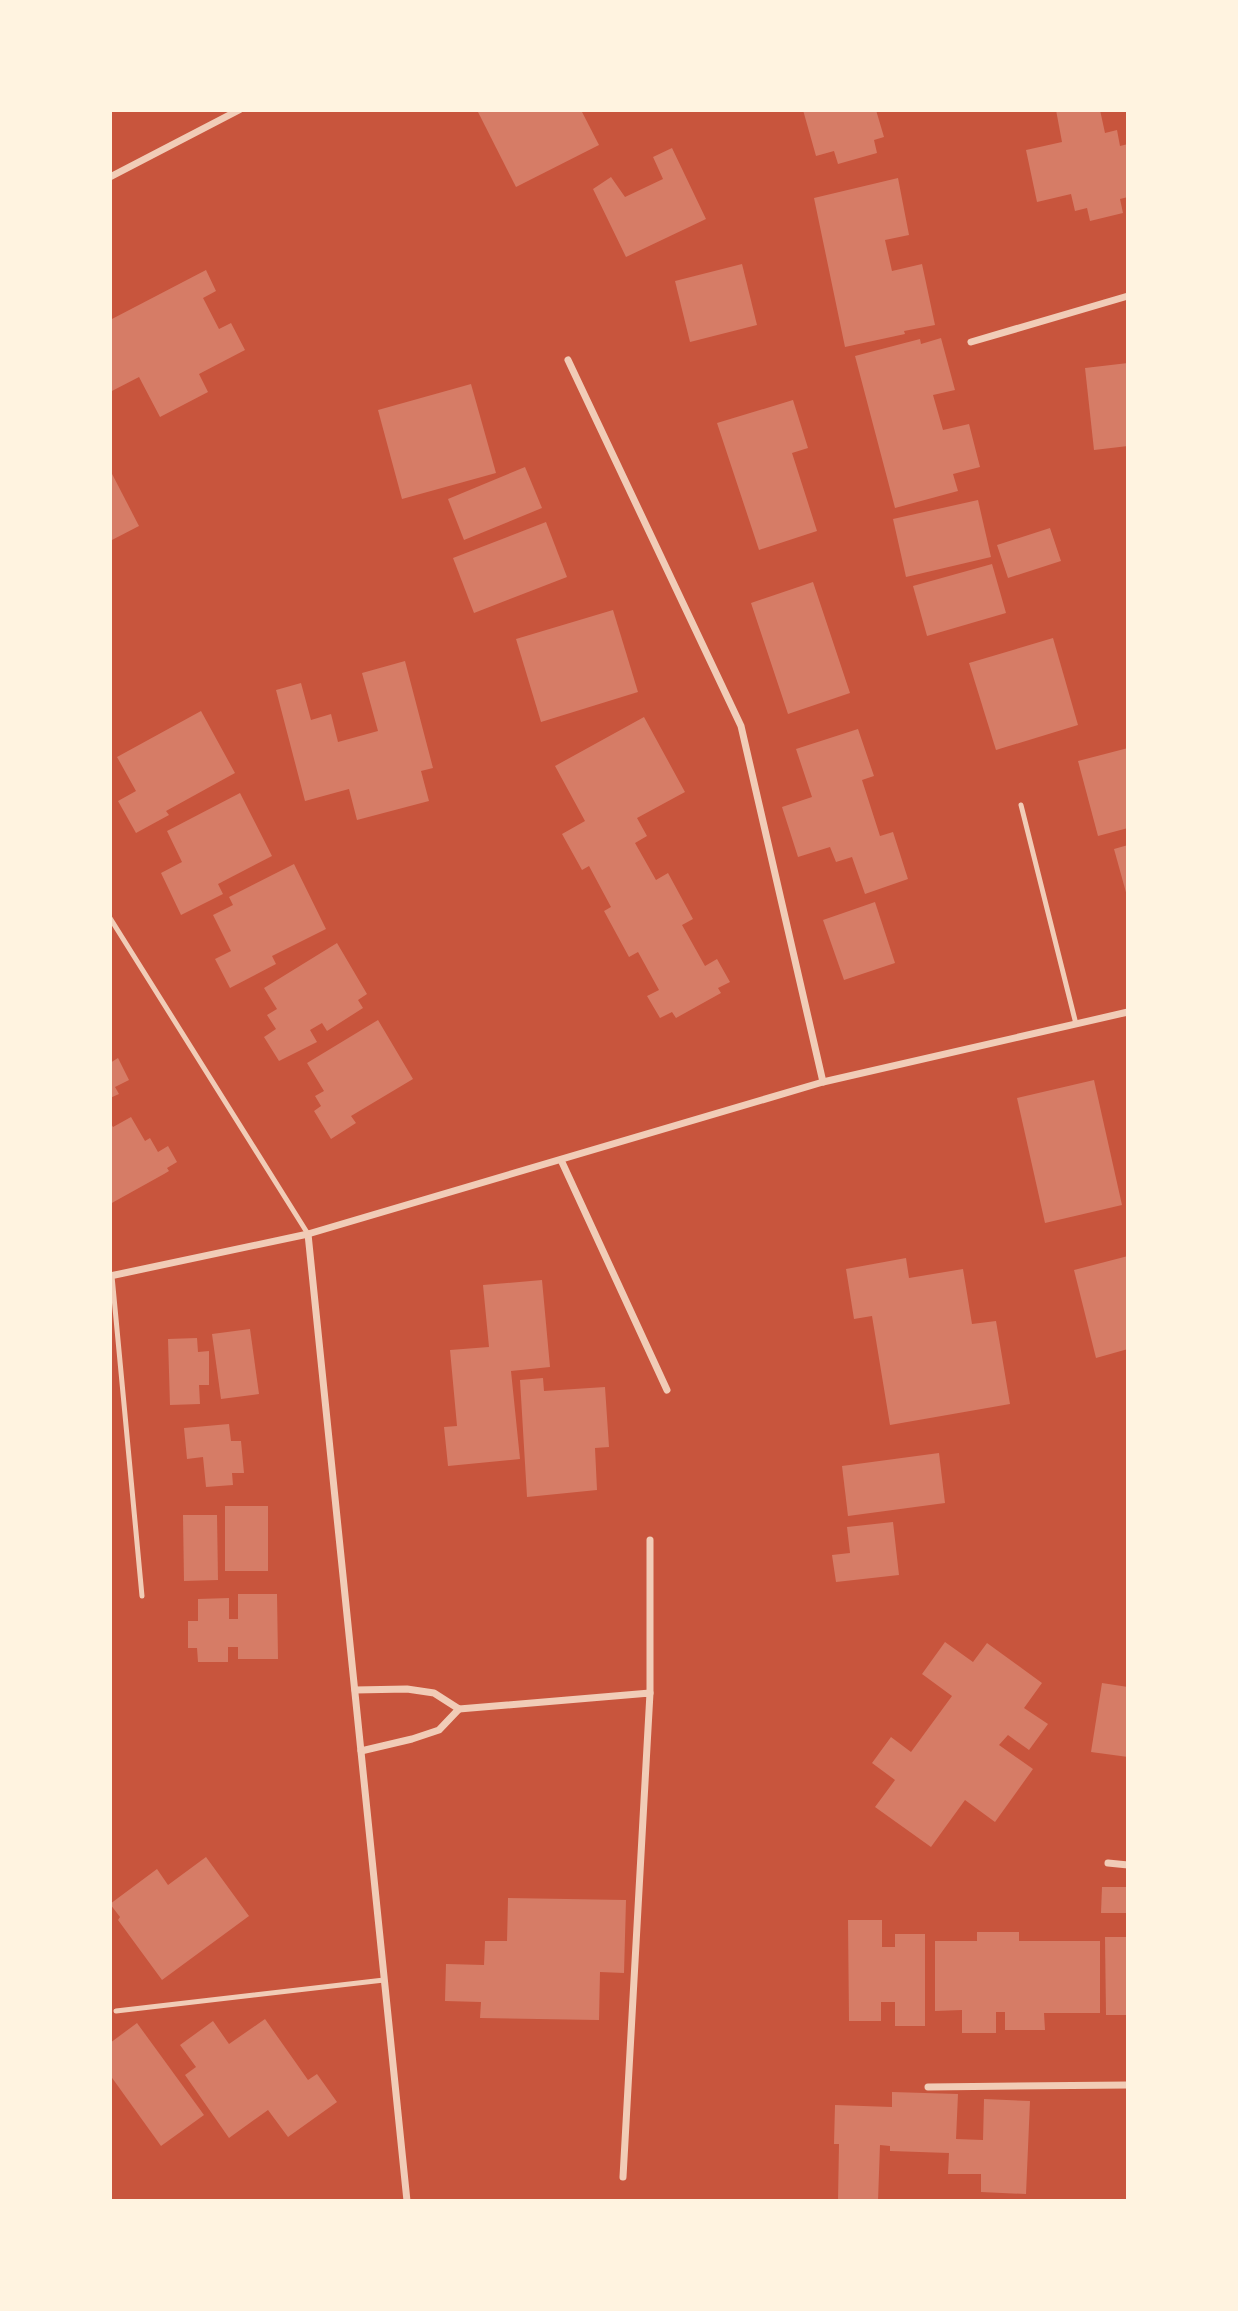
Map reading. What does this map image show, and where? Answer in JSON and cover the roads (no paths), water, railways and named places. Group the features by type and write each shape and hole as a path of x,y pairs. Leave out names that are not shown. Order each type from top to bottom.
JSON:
{"street":[{"path":"110,177 239,110"},
{"path":"971,342 1128,296"},
{"path":"568,360 741,726 823,1082"},
{"path":"111,1276 308,1234 823,1082 1128,1012"},
{"path":"561,1160 667,1390"},
{"path":"308,1234 407,2201"},
{"path":"623,2177 650,1693 650,1539"},
{"path":"355,1690 407,1689 434,1693 459,1709 650,1693"},
{"path":"361,1751 439,1730 459,1709"},
{"path":"1108,1863 1128,1865"},
{"path":"928,2087 1128,2085"}],"lane":[{"path":"1021,805 1076,1024"},
{"path":"110,918 308,1234"},
{"path":"111,1276 142,1596"},
{"path":"116,2011 384,1980"}]}
